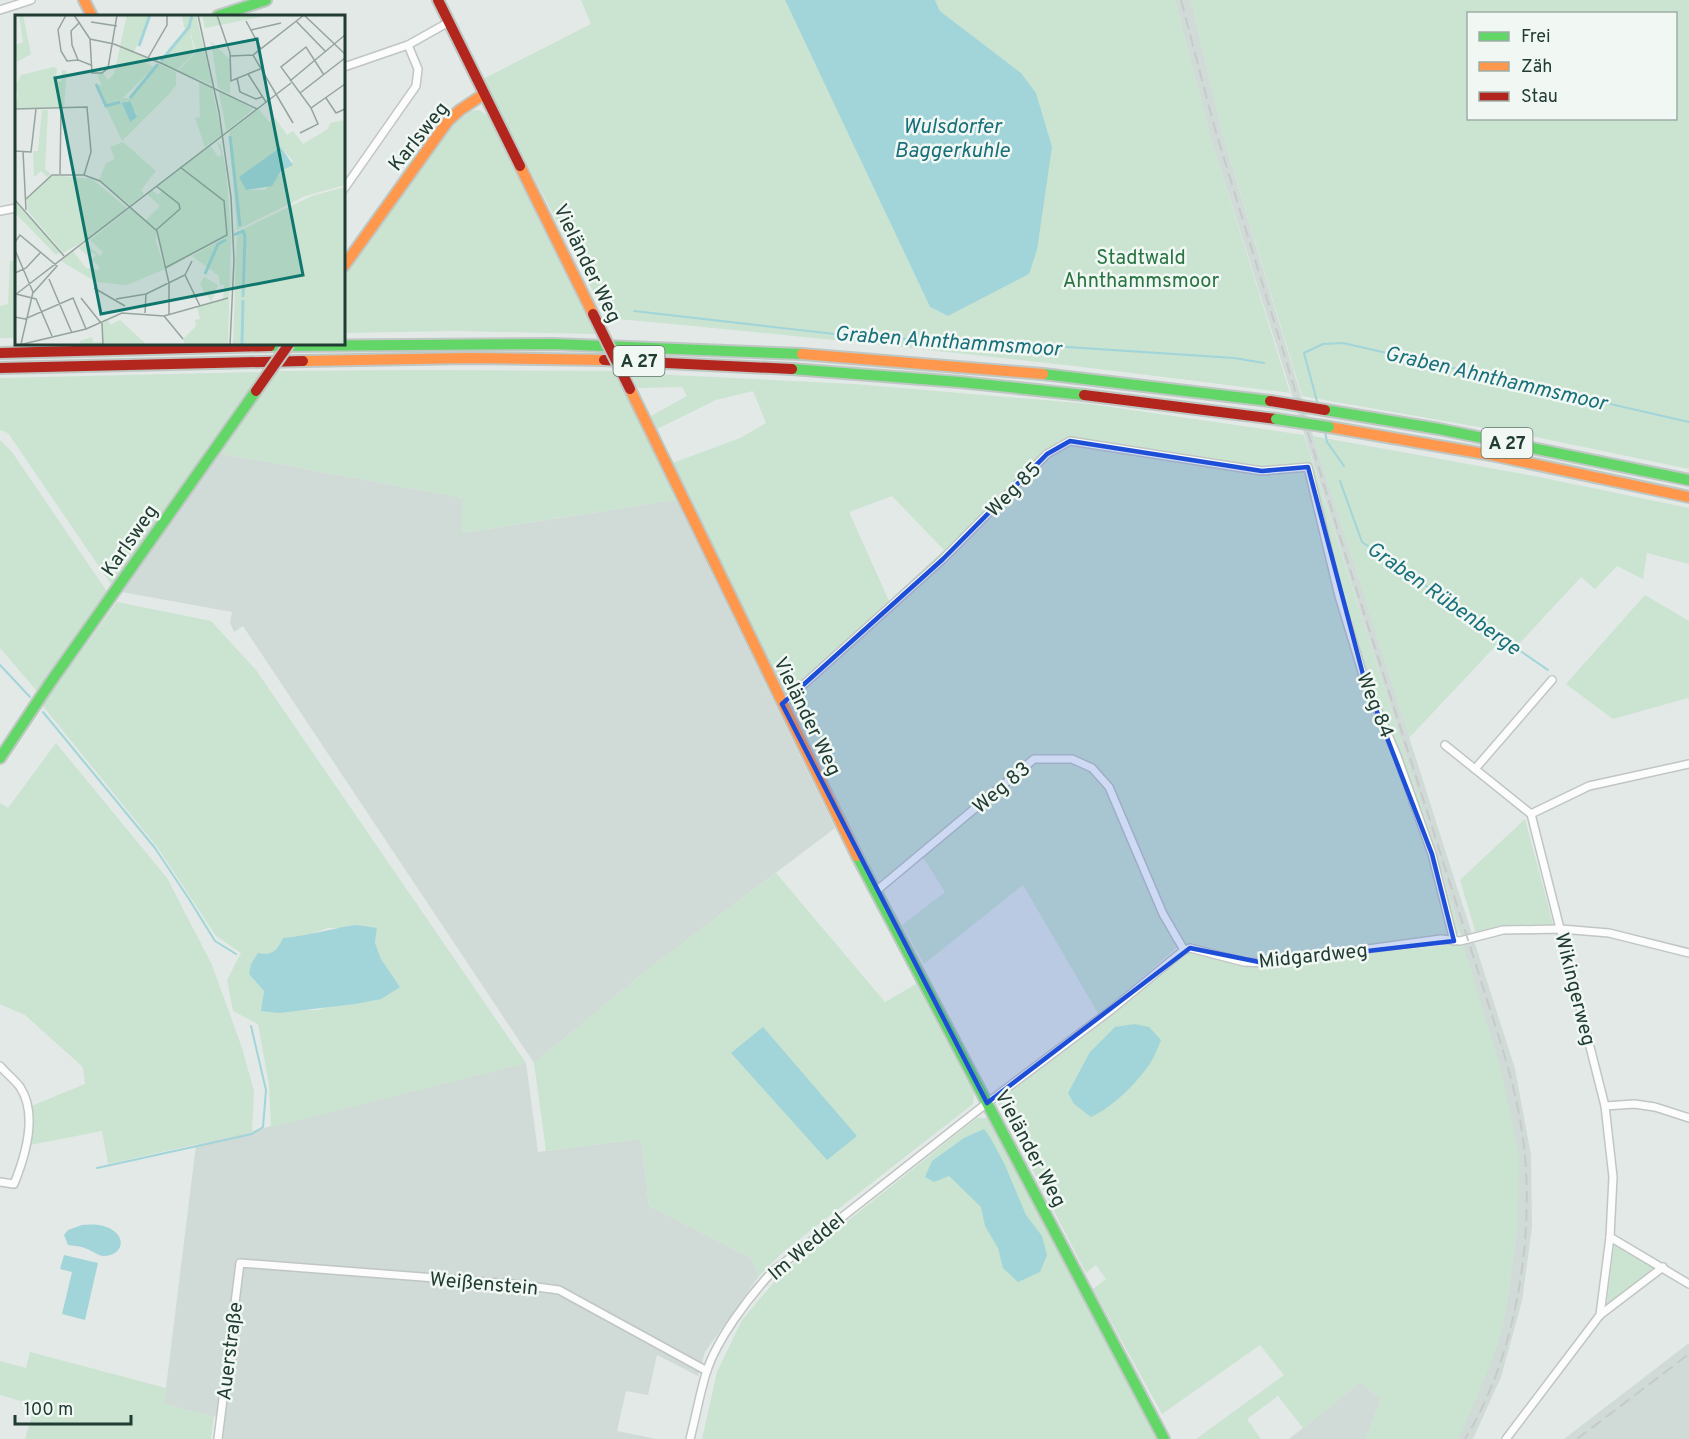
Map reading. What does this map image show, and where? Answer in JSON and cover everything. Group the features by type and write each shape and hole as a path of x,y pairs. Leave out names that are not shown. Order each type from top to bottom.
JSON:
{"main road":[{"path":"84,0 92,15"},
{"path":"221,15 266,0"},
{"name":"Vieländer Weg","path":"438,0 782,704 876,891 1164,1439"},
{"name":"Karlsweg","path":"345,265 448,121 484,94"},
{"name":"A 27","path":"345,344 632,346 947,365 1164,387 1270,401 1439,429 1689,480"},
{"name":"A 27","path":"0,352 255,345"},
{"name":"Karlsweg","path":"0,758 50,683 288,345"},
{"name":"A 27","path":"0,368 454,358 640,361 803,370 1097,396 1276,418 1491,455 1689,497"}],"street":[{"path":"0,10 31,0"},
{"path":"345,67 408,45 449,22"},
{"path":"345,188 416,86 418,69 408,45"},
{"path":"0,211 15,208"},
{"name":"Weg 85","path":"782,704 943,559 1047,454 1070,441 1262,471 1308,467"},
{"name":"Weg 84","path":"1308,467 1340,596 1364,678 1397,756 1431,854 1454,941"},
{"path":"1475,769 1552,680"},
{"path":"1446,745 1531,814 1589,786 1689,764"},
{"name":"Weg 83","path":"876,891 1034,759 1072,759 1092,768 1109,788 1163,914 1184,950"},
{"name":"Wikingerweg","path":"1531,814 1605,1106 1613,1177 1610,1237 1600,1315"},
{"name":"Midgardweg","path":"1184,950 1190,948 1244,962 1264,963 1441,939 1468,940 1503,930 1561,929 1609,933 1689,953"},
{"path":"987,1103 1111,1010 1184,950"},
{"path":"0,1066 20,1087 27,1112 27,1145 14,1184 0,1182"},
{"name":"Im Weddel","path":"690,1439 707,1371 716,1350 753,1292 771,1272 987,1103"},
{"path":"1605,1106 1634,1104 1655,1107 1689,1118"},
{"path":"1610,1237 1689,1284"},
{"name":"Weißenstein","path":"240,1263 514,1284 559,1290 707,1371"},
{"name":"Auerstraße","path":"218,1439 240,1263"},
{"name":"Wikingerweg","path":"1506,1439 1600,1315 1663,1267"}],"highlighted area":[{"path":"1070,441 1262,471 1308,467 1364,678 1432,854 1454,941 1264,963 1190,948 987,1103 782,704 943,559 1047,454"}],"shaded area":[{"path":"1175,0 1191,0 1222,133 1313,436 1515,1069 1531,1155 1532,1227 1522,1301 1501,1377 1473,1439 1458,1439 1501,1334 1518,1222 1463,943 1210,135"},
{"path":"218,453 463,498 462,533 676,500 835,828 646,971 534,1063 243,626 234,632 230,622 232,612 122,592"},
{"path":"526,1063 538,1152 641,1139 649,1206 751,1258 759,1276 705,1352 698,1376 657,1355 648,1395 626,1391 617,1431 656,1439 223,1439 225,1419 164,1404 196,1145"},
{"path":"1689,1343 1689,1439 1564,1439"},
{"path":"1361,1382 1381,1400 1365,1439 1289,1439"}],"green space":[{"name":"Stadtwald Ahnthammsmoor","path":"581,0 785,0 930,307 948,316 1029,274 1021,73 940,11 935,0 1175,0 1210,135 1290,393 949,352 607,318 483,79 591,24"},
{"path":"1191,0 1689,0 1689,469 1536,437 1302,396 1222,133"},
{"path":"479,110 487,115 595,334 456,331 345,333 345,275 448,131 470,111"},
{"path":"15,260 15,338 0,338 0,306 8,304 10,261"},
{"path":"276,371 616,371 676,500 461,533 463,498 218,453"},
{"path":"261,372 113,587 8,433 0,430 0,378"},
{"path":"630,373 854,384 1090,404 1304,435 1460,933 1265,959 1226,954 1182,943 1099,1015 1023,885 924,964 902,925 945,892 919,851 879,882 842,816 670,464 740,438 766,423 753,391 716,400 657,429 651,416 687,396 682,387 638,388","holes":["892,496 944,550 889,601 849,512"]},
{"path":"1313,436 1534,476 1689,508 1689,564 1647,553 1643,579 1617,566 1595,589 1581,577 1516,647 1503,638 1409,738"},
{"path":"0,440 12,452 108,593 37,691 0,648"},
{"path":"1645,595 1689,621 1689,700 1688,698 1613,719 1566,684"},
{"path":"117,602 211,621 256,670 526,1063 271,1127 269,1085 258,1024 233,1011 227,980 241,953 216,936 158,848 42,705","holes":["328,928 377,928 375,943 381,959 400,987 355,1004 334,1005 318,1010 262,1011 264,991 249,974 268,955 275,952 283,938 305,936"]},
{"path":"56,743 167,878 212,965 242,1048 254,1091 252,1132 108,1164 102,1131 30,1145 29,1107 85,1084 83,1067 25,1015 0,1004 0,803 8,808"},
{"path":"1525,819 1553,924 1503,925 1476,934 1460,880"},
{"path":"776,873 885,1002 916,984 974,1094 973,1104 783,1252 759,1276 751,1258 649,1206 641,1139 546,1151 534,1063 646,971"},
{"path":"1463,943 1502,1073 1519,1156 1518,1222 1501,1334 1462,1432 1458,1439 1365,1439 1381,1400 1361,1382 1303,1428 1278,1396 1247,1419 1261,1439 1196,1439 1284,1375 1260,1345 1162,1414 1093,1289 1106,1279 1096,1265 1086,1273 997,1101 1188,953 1242,965 1266,965"},
{"path":"977,1118 988,1118 1157,1439 702,1439 717,1372 742,1320 781,1274"},
{"path":"1614,1245 1654,1268 1607,1304"},
{"path":"30,1352 166,1388 164,1404 214,1416 211,1439 25,1439 35,1405 0,1395 0,1361 26,1368"}],"water":[{"name":"Wulsdorfer Baggerkuhle","path":"785,0 935,0 940,11 1021,73 1036,93 1052,147 1037,250 1029,274 948,316 930,307"},
{"path":"357,925 377,928 375,943 381,959 400,987 381,999 355,1004 279,1013 261,1011 264,991 249,974 251,964 258,953 274,952 283,938"},
{"path":"1134,1024 1149,1027 1161,1040 1155,1054 1146,1069 1124,1093 1108,1107 1091,1117 1074,1104 1068,1093 1090,1052 1115,1027"},
{"path":"763,1027 857,1136 827,1160 731,1053"},
{"path":"984,1129 1004,1163 1026,1215 1042,1236 1047,1255 1040,1272 1018,1282 1003,1268 998,1248 985,1226 981,1207 949,1176 934,1182 925,1177 932,1161 964,1138"},
{"path":"82,1225 98,1225 114,1231 121,1243 118,1251 102,1256 82,1247 68,1245 64,1235 68,1230"},
{"path":"64,1255 98,1263 85,1320 62,1314 72,1272 60,1269"}],"waterway":[{"name":"Graben Ahnthammsmoor","path":"634,311 870,338 961,340 1234,358 1264,363"},
{"name":"Graben Ahnthammsmoor","path":"1318,405 1304,353 1323,344 1343,343 1689,422"},
{"name":"Graben Rübenberge","path":"1325,431 1327,442 1344,466"},
{"name":"Graben Rübenberge","path":"1340,481 1362,542 1548,670"},
{"path":"0,665 30,697"},
{"path":"43,712 155,848 215,941 236,954"},
{"path":"97,1168 252,1134 263,1127 266,1090 251,1026"}],"railway":[{"path":"1181,0 1215,129 1348,563 1502,1046 1518,1108 1527,1191 1522,1265 1508,1339 1482,1408 1465,1439"},
{"path":"1577,1439 1689,1354"}],"traffic: fast":[{"path":"221,15 266,0"},
{"path":"270,346 554,344 802,354"},
{"path":"792,369 960,382 1084,395"},
{"path":"1043,374 1270,401"},
{"path":"0,758 50,683 256,391"},
{"path":"1325,410 1439,429 1689,480"},
{"path":"1276,419 1329,427"},
{"path":"857,856 1164,1439"}],"traffic: slow":[{"path":"84,0 92,15"},
{"path":"345,265 448,121 484,94"},
{"path":"520,166 593,314"},
{"path":"802,354 1043,374"},
{"path":"303,361 469,358 604,360"},
{"path":"630,389 857,856"},
{"path":"1329,427 1491,455 1689,497"}],"traffic: jam":[{"path":"438,0 520,166"},
{"path":"593,314 630,389"},
{"path":"256,391 288,345"},
{"path":"0,353 270,346"},
{"path":"604,360 792,369"},
{"path":"0,368 303,361"},
{"path":"1084,395 1276,419"},
{"path":"1270,401 1325,410"}]}
